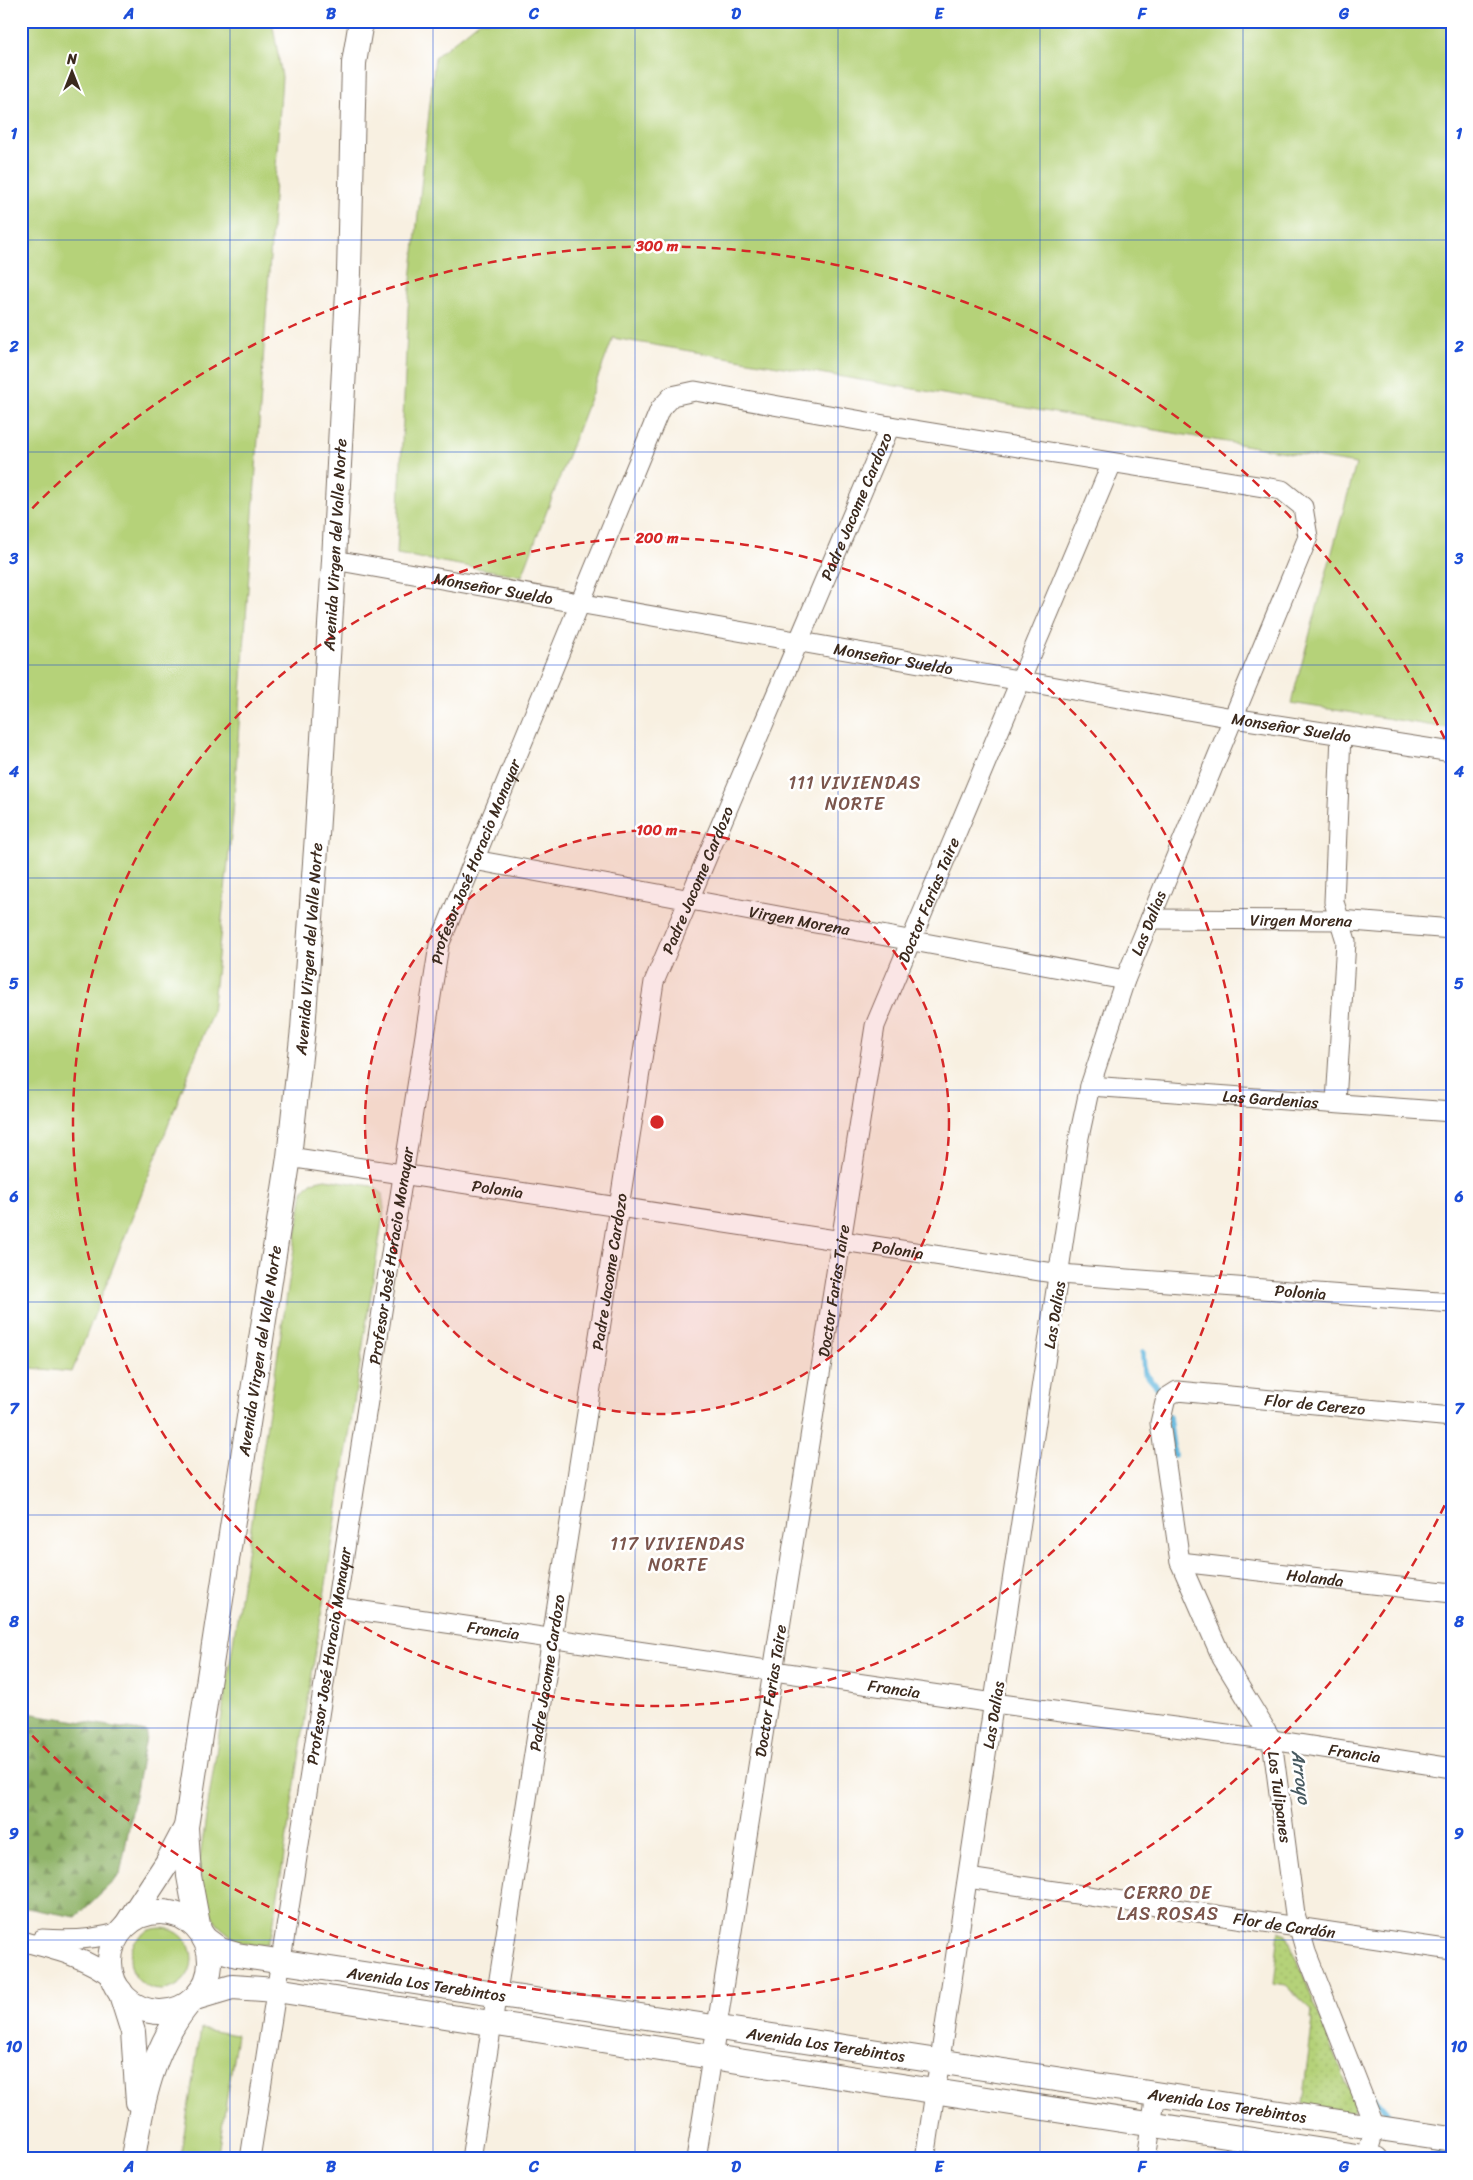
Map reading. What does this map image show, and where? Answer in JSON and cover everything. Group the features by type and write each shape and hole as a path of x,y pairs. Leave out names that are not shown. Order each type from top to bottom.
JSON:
{"main road":[{"name":"Avenida Virgen del Valle Norte","path":"348,21 354,63"},
{"name":"Avenida Virgen del Valle Norte","path":"202,1934 189,1876 186,1827 289,1157 304,1019 334,560 349,272 354,63 362,21"},
{"name":"Avenida Virgen del Valle Norte","path":"123,1929 154,1885 186,1827"},
{"path":"133,2159 139,2118 163,2043 178,2016 205,1985 210,1970 210,1954 202,1934 187,1919 171,1913 155,1912 139,1917 123,1929 111,1955 117,1985 133,2032 139,2118"},
{"name":"Avenida Los Terebintos","path":"202,1934 220,1950 237,1955 1452,2139"},
{"path":"117,1985 131,2002 144,2009 160,2011 175,2009 192,2000"},
{"name":"Avenida Los Terebintos","path":"192,2000 232,1987 276,1990 1370,2158"}],"street":[{"name":"Profesor José Horacio Monayar","path":"250,2159 439,945 660,409 672,396 695,391 890,426"},
{"path":"890,426 1112,463"},
{"name":"Padre Jacome Cardozo","path":"471,2159 654,982 890,426"},
{"name":"Las Dalias","path":"925,2159 1060,1274 1079,1137 1090,1086 1125,980 1308,538 1303,507 1282,490 1112,463"},
{"name":"Doctor Farias Taire","path":"696,2159 874,1026 1112,463"},
{"name":"Monseñor Sueldo","path":"334,560 1233,718 1452,752"},
{"path":"1336,1102 1346,941 1334,902 1341,734"},
{"name":"Virgen Morena","path":"474,860 1125,980"},
{"name":"Virgen Morena","path":"1150,919 1340,920 1452,929"},
{"name":"Las Gardenias","path":"1090,1086 1336,1102 1452,1112"},
{"name":"Polonia","path":"289,1157 1060,1274 1452,1303"},
{"name":"Flor de Cerezo","path":"1177,1391 1452,1417"},
{"name":"Los Tulipanes","path":"1177,1391 1166,1398 1160,1423 1180,1562 1222,1658 1272,1740 1298,1927 1306,1952 1375,2127"},
{"name":"Holanda","path":"1180,1562 1452,1592"},
{"name":"Francia","path":"336,1607 994,1703 1272,1740 1452,1768"},
{"name":"Flor de Cardón","path":"968,1878 1452,1950"},
{"path":"21,1940 76,1940 102,1937 123,1929"},
{"path":"21,1940 82,1959 99,1967 117,1985"},
{"path":"1146,2159 1156,2094"},
{"path":"1370,2158 1375,2127"}],"green space":[{"path":"21,21 272,21 282,77 233,815 212,1013 72,1372 21,1367"},
{"path":"480,21 1452,21 1452,698 1447,728 1291,703 1356,464 613,338 522,576 397,554 408,308 435,57"},
{"path":"325,1179 372,1186 382,1193 384,1209 272,1933 267,1943 257,1946 237,1941 218,1925 204,1904 199,1863 303,1191 311,1182"},
{"path":"21,1712 147,1732 120,1875 76,1917 21,1907"},
{"path":"155,1928 167,1928 183,1937 190,1947 192,1959 190,1971 183,1981 167,1990 155,1990 144,1985 135,1976 130,1965 130,1953 135,1942 144,1933"},
{"path":"1279,1932 1287,1935 1355,2104 1355,2109 1349,2113 1302,2104 1313,2019 1311,2019 1312,2010 1287,1986 1273,1984"},
{"path":"201,2029 237,2035 217,2159 180,2159"}],"waterway":[{"name":"Arroyo","path":"1143,1353 1144,1372 1165,1396"},
{"name":"Arroyo","path":"1169,1417 1174,1455"},
{"name":"Arroyo","path":"1372,2096 1390,2116 1400,2121"},
{"name":"Arroyo","path":"1432,2142 1442,2159"}],"district":[{"name":"111 VIVIENDAS NORTE","path":"855,793"},
{"name":"117 VIVIENDAS NORTE","path":"678,1554"},
{"name":"CERRO DE LAS ROSAS","path":"1168,1904"}]}
